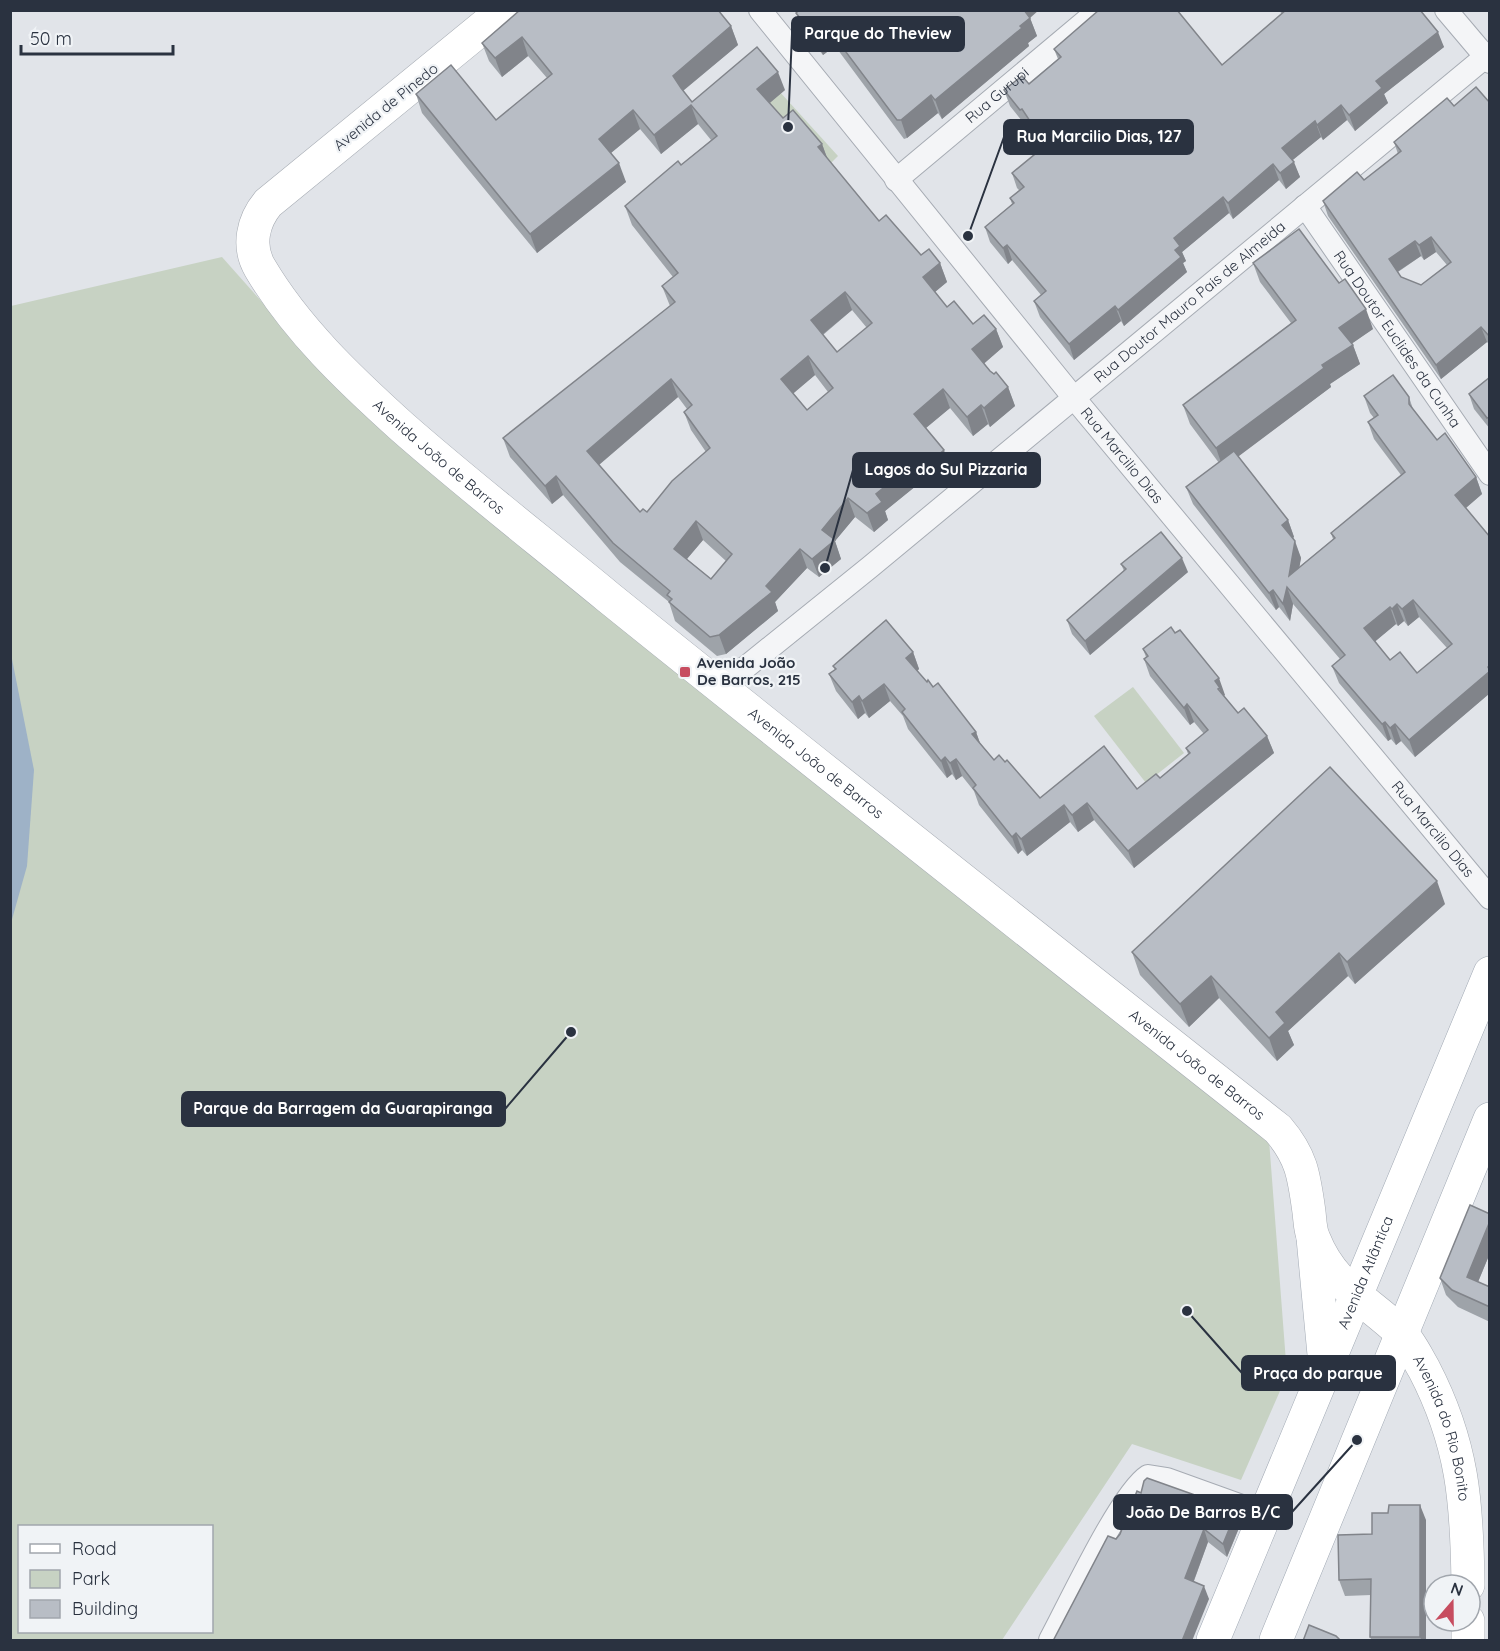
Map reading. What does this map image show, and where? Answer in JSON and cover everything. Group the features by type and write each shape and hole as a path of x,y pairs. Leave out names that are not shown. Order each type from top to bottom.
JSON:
{"street":[{"name":"Avenida de Pinedo","path":"268,203 504,10"},
{"name":"Rua Marcilio Dias","path":"760,10 1074,398 1490,897"},
{"name":"Rua Gurupi","path":"896,180 1099,10"},
{"path":"1446,10 1488,57"},
{"name":"Rua Doutor Mauro Pais de Almeida","path":"720,688 1488,57"},
{"name":"Avenida João de Barros","path":"268,203 258,216 253,232 258,265 300,324 350,379 437,458 720,688 1278,1129 1294,1148 1303,1169 1313,1238 1335,1275 1356,1298"},
{"name":"Rua Doutor Euclides da Cunha","path":"1305,206 1490,474"},
{"name":"Avenida Atlântica","path":"1213,1641 1490,973"},
{"path":"1276,1641 1490,1119"},
{"path":"1313,1238 1326,1371"},
{"name":"Avenida do Rio Bonito","path":"1356,1298 1401,1333 1443,1407 1459,1462 1467,1511 1468,1573"},
{"path":"1050,1641 1116,1519 1134,1489 1148,1476 1167,1479 1267,1515"}],"green space":[{"path":"760,70 838,156 820,174 731,98"},
{"path":"222,257 343,393 1269,1140 1287,1375 1241,1480 1132,1444 1002,1640 11,1640 11,306"},
{"path":"1133,687 1184,753 1146,783 1094,716"}],"water":[{"path":"10,649 34,770 27,866 11,923"}],"building":[{"path":"520,10 718,10 731,26 673,76 692,102 757,47 778,72 757,89 783,118 793,110 822,144 818,147 879,221 886,215 921,255 929,249 940,263 923,277 947,307 954,301 973,324 984,315 996,329 972,349 990,371 994,374 996,372 1008,387 984,408 981,405 967,417 943,389 914,414 944,450 926,465 920,458 876,494 882,502 867,513 848,498 822,530 835,540 812,559 800,549 766,586 772,592 719,635 710,637 669,602 672,599 667,595 670,591 613,543 556,476 545,486 503,438 675,302 662,286 678,273 625,206 678,161 681,165 717,136 691,105 654,135 633,110 599,139 619,163 530,234 416,94 451,65 496,120 552,74 522,37 495,58 482,43","holes":["845,292 872,323 837,352 811,320","808,356 833,388 807,410 781,379","671,379 692,405 684,412 710,448 672,481 647,512 643,509 640,512 587,451","696,521 732,554 711,579 674,549"]},
{"path":"799,10 1024,10 1030,18 1020,26 1022,28 935,100 931,95 901,120 897,120 828,28 816,37 796,13"},
{"path":"1099,10 1177,10 1222,65 1286,10 1420,10 1438,32 1376,81 1382,88 1349,115 1341,105 1317,125 1315,121 1282,148 1294,162 1280,173 1273,164 1228,203 1223,197 1174,238 1180,246 1175,250 1181,257 1118,310 1115,306 1069,344 1034,301 1046,291 1007,245 1003,248 985,227 1014,203 1010,198 1024,187 1012,173 1046,145 1022,109 1020,110 1004,90 1022,76 1029,84 1061,57 1054,49"},
{"path":"1476,87 1490,103 1490,337 1481,327 1436,365 1323,201 1357,172 1364,180 1401,151 1394,142 1447,98 1454,106","holes":["1431,237 1451,262 1421,285 1401,277 1389,259 1415,241 1419,245"]},
{"path":"1299,229 1339,283 1345,279 1366,309 1339,328 1353,345 1322,365 1324,368 1216,448 1183,405 1296,320 1253,263"},
{"path":"1393,375 1409,397 1409,404 1437,440 1445,433 1476,477 1455,495 1490,537 1490,666 1488,667 1490,671 1409,740 1395,724 1390,728 1385,722 1382,724 1332,666 1345,655 1287,587 1283,604 1273,590 1269,593 1186,487 1234,451 1288,520 1282,525 1295,541 1289,576 1335,538 1331,533 1405,472 1368,422 1378,415 1364,396","holes":["1413,600 1452,644 1417,673 1400,652 1390,660 1364,628 1390,607 1392,609 1397,604 1402,609"]},
{"path":"1490,377 1490,417 1487,418 1469,394"},
{"path":"1161,532 1182,558 1085,641 1067,620 1126,569 1121,564"},
{"path":"886,620 913,652 906,658 933,687 938,683 976,732 972,734 994,760 999,755 1005,762 1007,760 1040,798 1104,746 1137,789 1156,774 1160,778 1190,753 1186,748 1208,730 1187,704 1184,708 1144,659 1148,656 1143,649 1171,627 1175,633 1180,630 1219,678 1215,681 1220,688 1218,689 1238,713 1244,708 1267,736 1128,851 1087,803 1072,815 1064,805 1021,839 1016,833 1012,837 973,788 976,785 956,759 950,763 945,757 941,761 902,712 905,709 884,684 862,701 859,696 852,702 829,674 836,669 833,666"},
{"path":"1330,767 1437,881 1347,962 1339,953 1276,1012 1285,1023 1269,1038 1211,976 1180,1004 1132,952"},
{"path":"1470,1205 1490,1214 1490,1221 1467,1277 1490,1287 1490,1307 1452,1290 1440,1278"},
{"path":"1147,1478 1237,1510 1223,1544 1204,1529 1185,1578 1204,1586 1182,1641 1053,1641 1108,1536 1116,1539 1120,1534 1137,1491 1141,1493"},
{"path":"1389,1505 1420,1505 1420,1637 1370,1637 1371,1579 1339,1580 1338,1535 1372,1534 1372,1513 1388,1513"},
{"path":"1309,1625 1336,1636 1341,1641 1303,1641"}],"place":[{"name":"Parque do Theview","path":"788,127"},
{"name":"Rua Marcilio Dias, 127","path":"968,236"},
{"name":"Lagos do Sul Pizzaria","path":"825,568"},
{"name":"Avenida João De Barros, 215","path":"685,672"},
{"name":"Parque da Barragem da Guarapiranga","path":"571,1032"},
{"name":"Praça do parque","path":"1187,1311"},
{"name":"João De Barros B/C","path":"1357,1440"}]}
